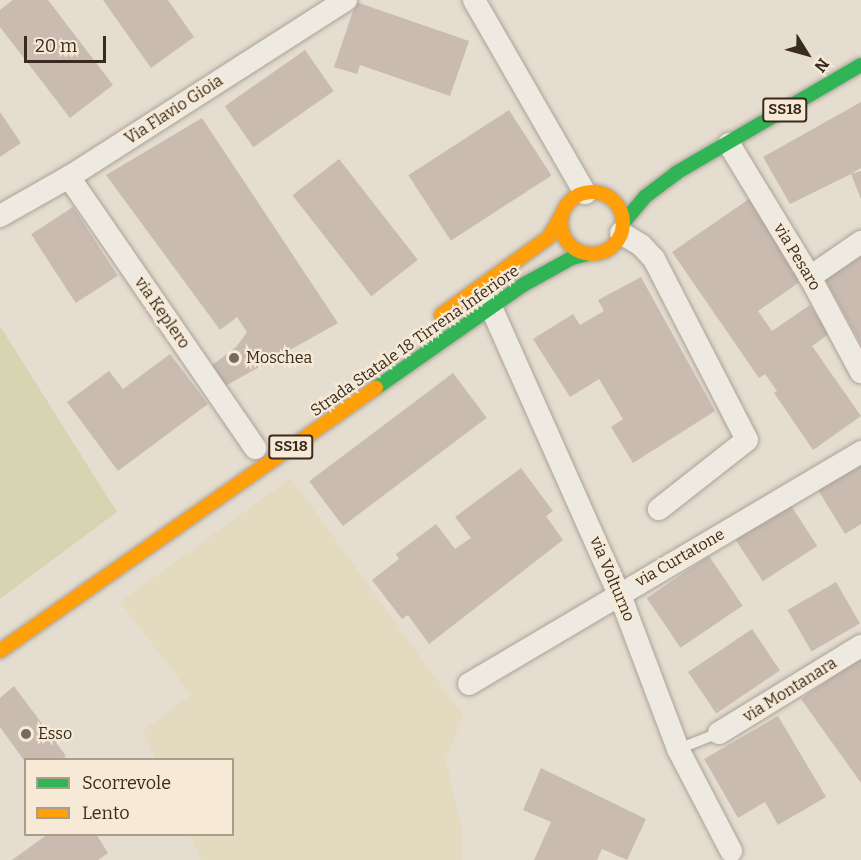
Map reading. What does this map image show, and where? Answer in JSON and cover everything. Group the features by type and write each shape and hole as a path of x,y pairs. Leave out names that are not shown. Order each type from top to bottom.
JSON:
{"main road":[{"name":"Strada Statale 18 Tirrena Inferiore","path":"430,322 549,237 571,199 631,186 708,154 729,144 861,65"},
{"name":"Strada Statale 18 Tirrena Inferiore","path":"0,651 551,268 609,249 622,228 659,185 708,154"},
{"path":"593,193 616,204 622,228"},
{"path":"561,216 563,237 578,251 588,254"}],"street":[{"name":"Via Flavio Gioia","path":"0,216 69,177 346,0"},
{"path":"474,0 593,193"},
{"name":"via Pesaro","path":"729,144 810,277 861,372"},
{"name":"via Keplero","path":"69,177 255,448"},
{"path":"622,228 654,260 747,440 659,509"},
{"path":"810,277 861,242"},
{"name":"via Volturno","path":"491,308 619,593 678,749 731,851"},
{"name":"via Curtatone","path":"469,684 619,593 861,452"},
{"name":"via Montanara","path":"720,733 861,646"}],"lane":[{"path":"678,749 720,733"}],"shaded area":[{"path":"0,326 117,512 0,599"},
{"path":"291,478 463,716 446,759 462,833 461,860 201,860 190,836 234,836 234,758 156,758 143,731 191,695 120,602"}],"building":[{"path":"13,0 48,0 113,85 70,118 0,27 0,10"},
{"path":"103,0 168,0 194,37 151,68"},
{"path":"356,2 469,41 450,96 360,65 357,74 334,67"},
{"path":"305,50 334,91 253,147 225,106"},
{"path":"861,102 861,168 790,204 763,157"},
{"path":"509,110 551,175 451,241 408,175"},
{"path":"0,112 21,143 0,157"},
{"path":"202,118 338,323 220,389 206,370 237,346 247,332 237,317 220,330 106,175"},
{"path":"339,159 418,260 371,296 293,195"},
{"path":"861,171 861,199 851,174"},
{"path":"749,199 804,279 758,311 772,331 810,305 829,334 812,346 861,416 813,450 774,393 777,391 765,374 759,378 672,252"},
{"path":"73,207 118,276 76,303 31,234"},
{"path":"861,256 861,344 825,279"},
{"path":"641,277 715,411 633,463 611,427 623,419 599,379 570,397 533,339 573,314 580,325 604,311 598,300"},
{"path":"170,354 208,404 118,471 67,402 109,371 123,389"},
{"path":"453,373 487,418 343,526 309,481"},
{"path":"861,463 861,524 845,534 818,490"},
{"path":"521,468 553,511 546,516 563,540 429,644 408,615 402,619 372,580 399,559 396,554 436,524 455,549 471,538 455,517"},
{"path":"790,504 817,546 763,581 735,539"},
{"path":"709,556 743,606 680,648 647,598"},
{"path":"836,582 860,624 812,652 788,610"},
{"path":"752,629 780,670 716,714 688,672"},
{"path":"861,657 861,783 801,699"},
{"path":"14,686 66,756 64,758 24,758 24,760 0,727 0,698"},
{"path":"778,716 826,797 778,825 765,802 738,818 704,759"},
{"path":"541,768 646,819 627,860 602,849 597,860 534,860 551,822 523,810"},
{"path":"45,836 97,836 108,853 98,860 12,860"}],"traffic: fast":[{"path":"623,223 646,196 676,173 861,65"},
{"path":"376,388 523,285 572,258 588,254"}],"traffic: slow":[{"path":"592,192 604,194 614,201 621,211 623,223 621,235 614,245 604,252 592,254 580,252 570,245 563,235 561,223 563,211 570,201 580,194 592,192"},
{"path":"441,315 549,237 561,216"},
{"path":"0,651 376,388"}],"place":[{"name":"Moschea","path":"234,358"},
{"name":"Esso","path":"26,734"}]}
